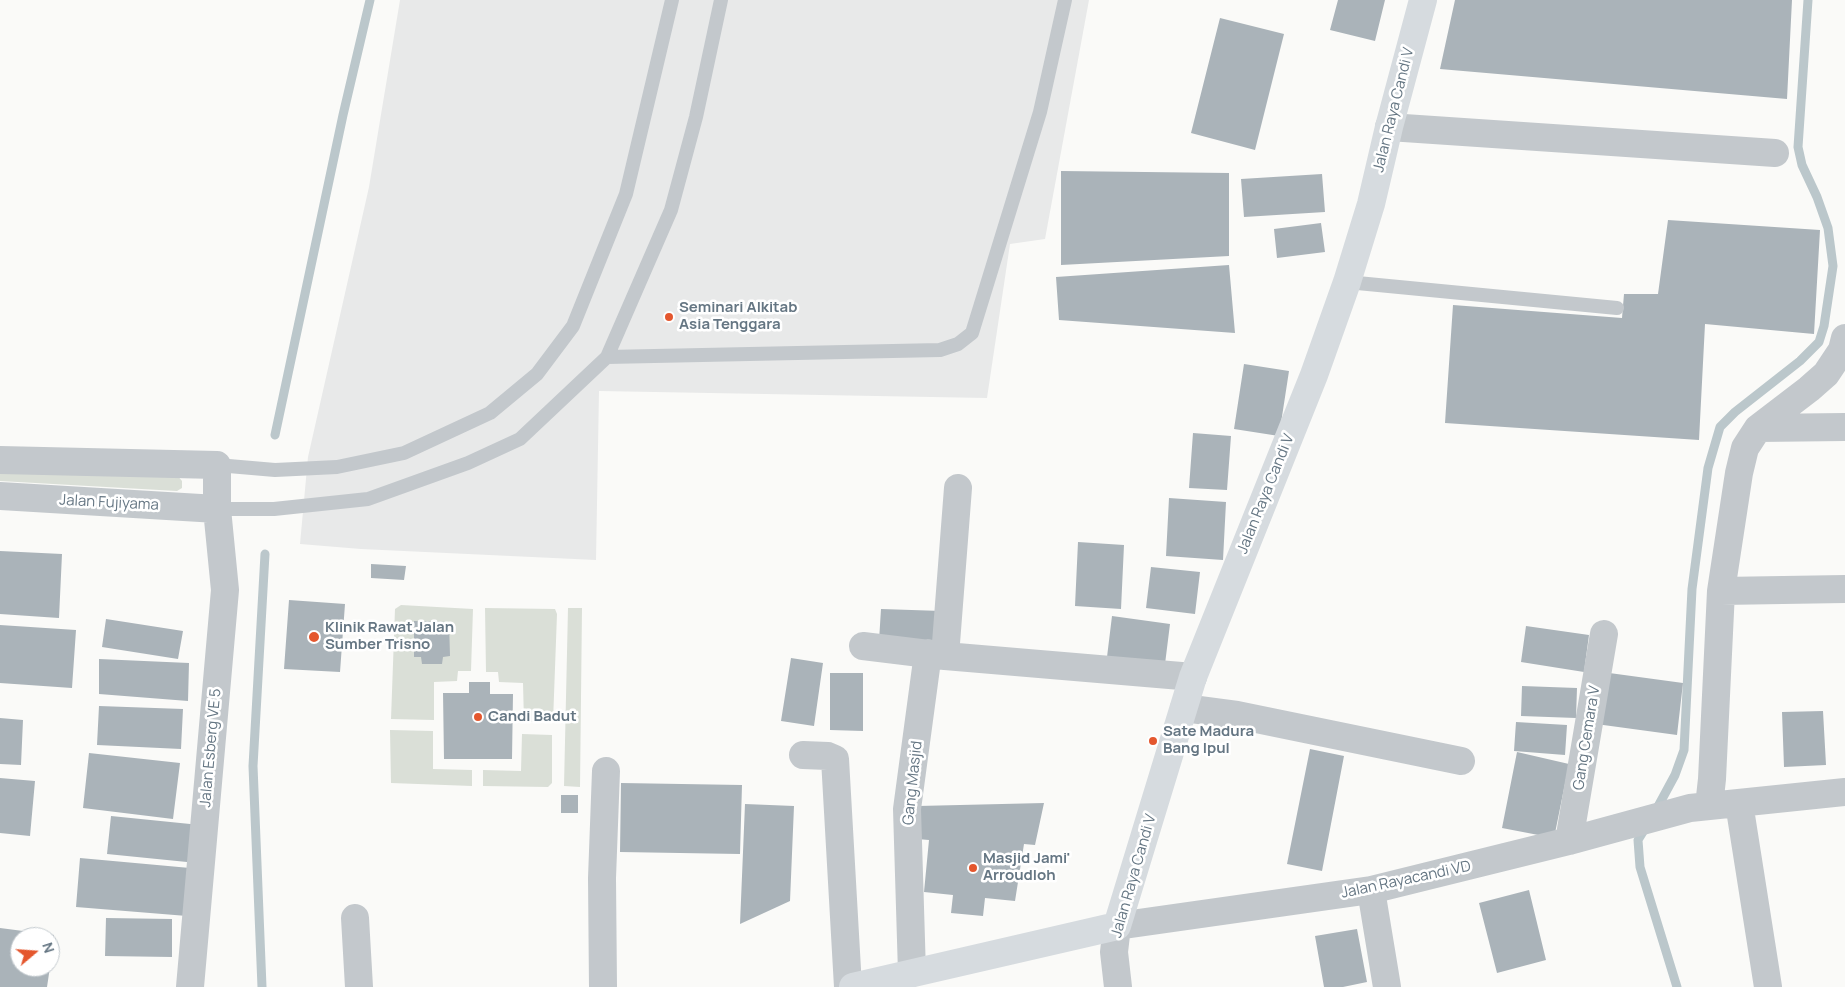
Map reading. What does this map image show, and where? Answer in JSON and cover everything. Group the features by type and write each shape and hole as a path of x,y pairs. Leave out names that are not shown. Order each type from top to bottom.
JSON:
{"street":[{"name":"Jalan Raya Candi V","path":"1118,987 1114,952 1116,926 1193,677 1314,375 1346,282 1371,204 1389,126 1423,0"},
{"path":"1389,126 1775,154"},
{"path":"1699,807 1712,779 1721,591 1745,448 1758,428 1826,374 1842,350 1845,338"},
{"path":"1758,428 1845,427"},
{"path":"0,460 217,465"},
{"name":"Jalan Esberg VE 5","path":"190,987 225,590 217,509 217,465"},
{"name":"Gang Masjid","path":"912,973 907,809 937,655 958,488"},
{"name":"Jalan Fujiyama","path":"0,496 217,509"},
{"path":"1721,591 1845,589"},
{"name":"Gang Cemara V","path":"1568,841 1604,634"},
{"path":"863,646 937,655 1193,677"},
{"path":"1184,708 1237,715 1461,761"},
{"path":"803,755 828,756 835,759 858,986 1116,926"},
{"path":"603,987 602,878 606,771"},
{"name":"Jalan Rayacandi VD","path":"1116,926 1371,890 1699,807 1845,792"},
{"path":"1739,803 1768,987"},
{"path":"1371,890 1387,987"},
{"path":"356,918 359,987"}],"lane":[{"path":"217,465 274,470 338,467 404,453 490,413 537,374 573,326 626,194 672,0"},
{"path":"217,509 274,509 368,499 468,463 520,438 607,357 671,210 696,116 721,0"},
{"path":"607,357 940,350 958,344 972,333 1040,112 1065,0"},
{"path":"1346,282 1394,285 1617,308"}],"shaded area":[{"name":"Seminari Alkitab Asia Tenggara","path":"400,0 1089,0 1045,239 1010,244 987,398 599,391 596,560 361,549 300,544 308,457 369,187"},
{"path":"0,467 177,475 182,481 182,488 177,491 0,481"},
{"path":"401,605 473,609 471,671 458,671 457,681 434,682 434,720 391,719 395,609"},
{"path":"485,608 555,609 557,614 553,722 524,722 523,683 499,682 498,672 486,672"},
{"path":"568,608 582,608 580,787 564,786"},
{"path":"390,730 433,731 433,769 472,770 472,786 391,783"},
{"path":"522,734 552,735 552,783 548,787 483,786 483,770 521,771"}],"building":[{"path":"1338,0 1385,0 1375,41 1330,30"},
{"path":"1455,0 1792,0 1787,99 1440,69"},
{"path":"1220,18 1284,34 1255,150 1191,133"},
{"path":"1061,171 1229,173 1229,256 1061,265"},
{"path":"1322,174 1325,212 1244,217 1241,179"},
{"path":"1668,220 1820,230 1814,334 1705,324 1699,440 1445,423 1453,305 1622,318 1624,294 1658,294"},
{"path":"1321,223 1325,252 1277,258 1274,229"},
{"path":"1229,265 1235,333 1059,320 1056,277"},
{"path":"1244,364 1289,371 1279,436 1234,429"},
{"path":"1193,433 1231,436 1227,490 1189,488"},
{"path":"1169,498 1226,502 1223,560 1166,556"},
{"path":"1078,542 1124,545 1121,609 1075,606"},
{"path":"0,551 62,554 59,618 0,614"},
{"path":"371,564 406,566 404,580 371,578"},
{"path":"1151,567 1200,572 1195,614 1146,608"},
{"name":"Klinik Rawat Jalan Sumber Trisno","path":"289,600 345,604 340,672 284,669"},
{"path":"881,609 942,611 939,644 879,641"},
{"path":"1112,616 1170,624 1165,664 1107,657"},
{"path":"106,619 183,631 178,659 102,647"},
{"path":"414,621 449,622 450,656 443,657 442,664 422,664 421,657 414,657"},
{"path":"0,625 76,630 72,688 0,683"},
{"path":"1526,626 1589,635 1584,672 1521,662"},
{"path":"791,658 823,663 814,726 781,721"},
{"path":"99,659 189,663 188,701 99,694"},
{"path":"1602,672 1683,683 1677,735 1596,724"},
{"path":"830,673 863,673 863,731 830,730"},
{"name":"Candi Badut","path":"469,682 490,682 490,694 513,694 512,759 444,759 443,693 469,693"},
{"path":"1522,686 1577,688 1576,718 1521,716"},
{"path":"99,706 183,709 181,749 97,745"},
{"path":"1823,711 1826,765 1784,767 1782,712"},
{"path":"0,718 23,720 21,765 0,764"},
{"path":"1516,722 1567,725 1565,755 1514,751"},
{"path":"1310,749 1344,756 1322,871 1287,864"},
{"path":"1517,752 1569,764 1554,838 1502,828"},
{"path":"89,753 180,763 173,819 83,808"},
{"path":"0,778 35,781 30,836 0,833"},
{"path":"621,783 742,785 740,854 620,852"},
{"path":"561,795 578,795 578,813 561,813"},
{"name":"Masjid Jami' Arroudloh","path":"1044,803 1035,845 1024,844 1015,901 985,898 983,916 951,913 953,895 924,892 929,840 917,839 918,806"},
{"path":"745,804 794,806 790,901 740,924"},
{"path":"111,816 200,825 197,863 107,854"},
{"path":"80,858 190,868 187,916 76,907"},
{"path":"1529,890 1546,960 1497,973 1479,903"},
{"path":"106,918 172,919 172,957 105,956"},
{"path":"0,928 10,929 10,977 48,977 47,987 0,987"},
{"path":"1357,929 1367,982 1343,987 1324,987 1315,936"}],"waterway":[{"path":"275,435 343,115 370,0"},
{"path":"1655,812 1675,775 1684,750 1692,589 1708,468 1720,427 1735,412 1800,361 1819,342 1824,326 1833,266 1828,228 1817,197 1802,165 1798,147 1808,0"},
{"path":"262,987 253,766 265,554"},
{"path":"1646,827 1638,840 1640,867 1677,987"}],"place":[{"name":"Seminari Alkitab Asia Tenggara","path":"669,317"},
{"name":"Klinik Rawat Jalan Sumber Trisno","path":"314,637"},
{"name":"Candi Badut","path":"478,717"},
{"name":"Sate Madura Bang Ipul","path":"1153,741"},
{"name":"Masjid Jami' Arroudloh","path":"973,868"}]}
